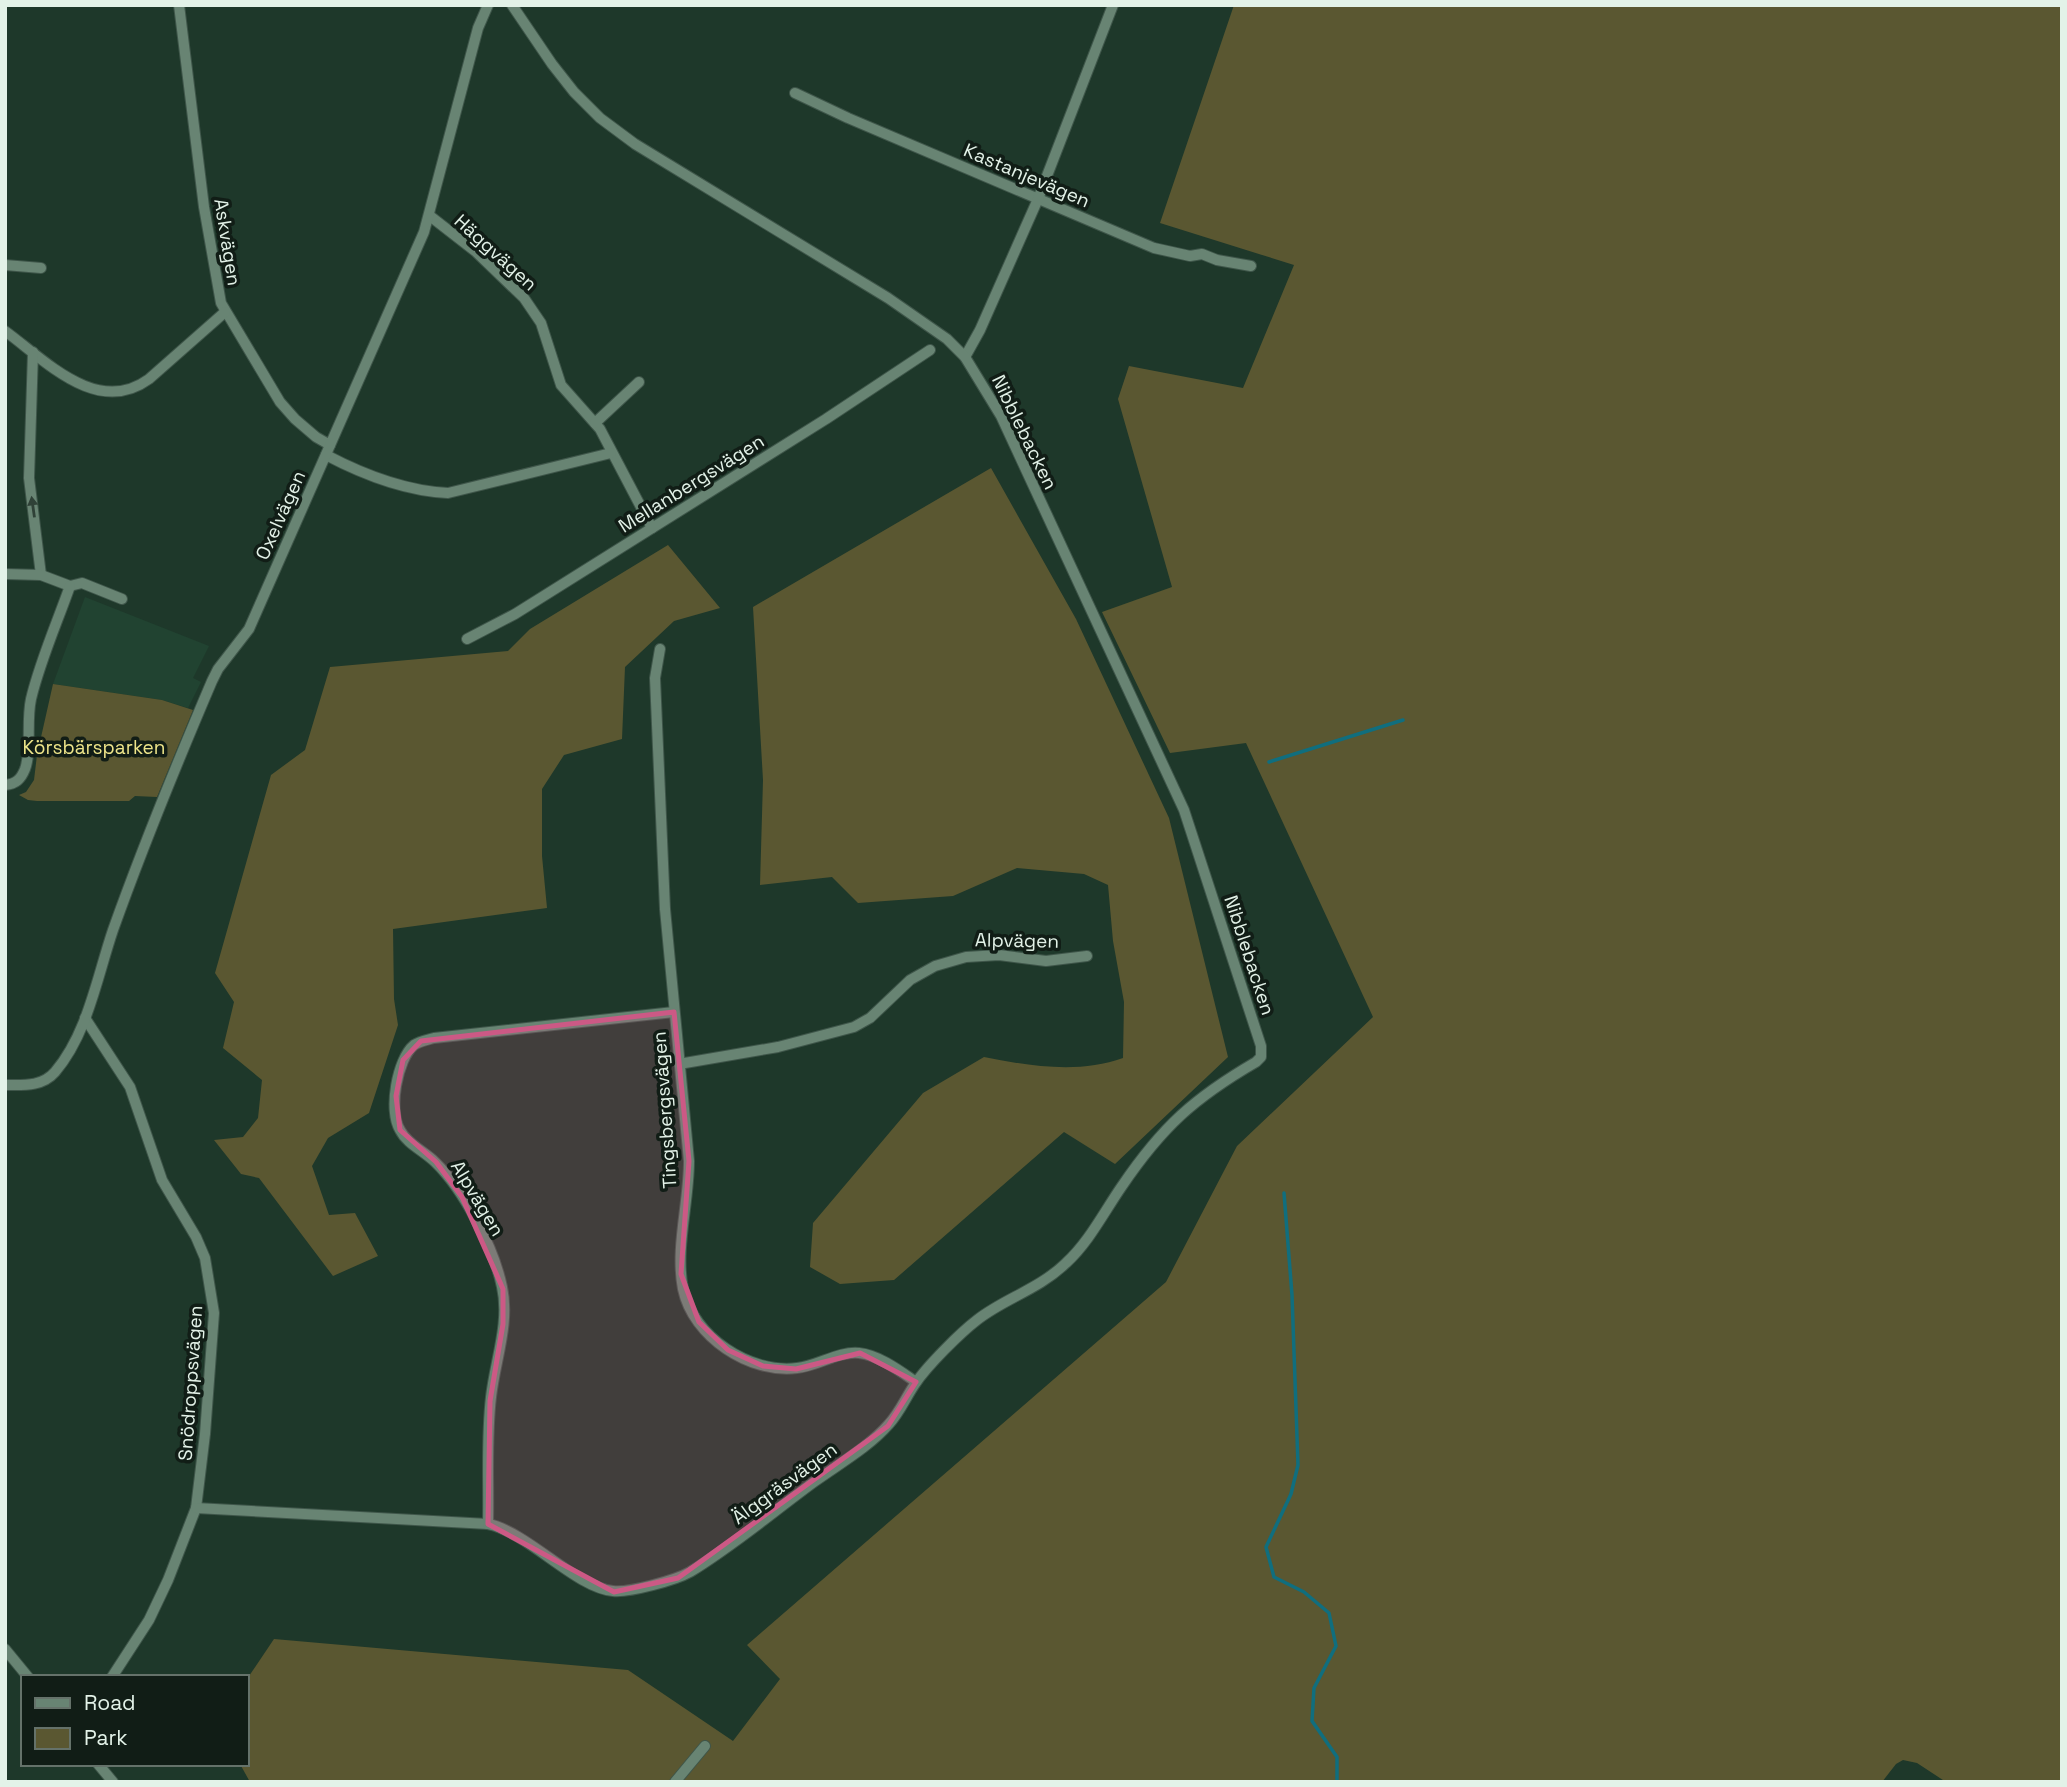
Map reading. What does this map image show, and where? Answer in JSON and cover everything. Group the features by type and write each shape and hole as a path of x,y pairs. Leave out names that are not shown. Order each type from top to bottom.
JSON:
{"street":[{"name":"Askvägen","path":"179,5 204,207 217,288 225,312 280,402 295,419 328,450 391,483 428,492 448,493 611,453"},
{"name":"Oxelvägen","path":"5,1085 34,1085 54,1074 83,1023 148,835 212,681 218,668 249,629 430,216 478,28 488,5"},
{"name":"Nibblebacken","path":"512,5 551,64 600,118 635,144 888,298 947,339 965,357 1000,416 1184,810 1261,1046 1261,1057 1256,1062"},
{"path":"965,357 980,330 1038,200 1113,5"},
{"name":"Kastanjevägen","path":"795,93 1154,248 1190,256 1202,254 1217,260 1251,265"},
{"name":"Häggvägen","path":"430,216 475,251 524,298 541,323 561,385 600,429 652,528"},
{"path":"5,265 41,268"},
{"path":"5,331 60,374 84,386 119,391 137,387 149,379 225,312"},
{"name":"Mellanbergsvägen","path":"467,639 515,614 826,419 930,350"},
{"path":"33,352 29,478 41,575"},
{"path":"595,423 639,382"},
{"path":"5,574 41,575 70,586 82,583 122,599"},
{"path":"5,785 14,784 20,779 26,766 31,700 70,586"},
{"name":"Tingsbergsvägen","path":"660,649 655,678 665,909 689,1161 681,1274 686,1299 699,1322 728,1350 764,1366 796,1369 848,1353 860,1353 882,1361 916,1382"},
{"name":"Alpvägen","path":"679,1064 778,1047 854,1027 870,1018 911,980 935,965 966,957 999,955 1046,961 1087,956"},
{"name":"Alpvägen","path":"488,1524 490,1401 503,1324 503,1289 493,1257 462,1197 436,1162 400,1130 395,1113 403,1060 414,1045 434,1038 674,1012"},
{"name":"Snödroppsvägen","path":"83,1023 130,1087 162,1180 196,1237 209,1275 214,1313 201,1481 196,1508 149,1620 113,1675"},
{"name":"Älggräsvägen","path":"196,1508 488,1524 525,1542 591,1584 614,1591 645,1587 678,1578 719,1552 888,1426 916,1382 976,1320 1037,1286 1068,1262 1141,1159 1170,1124 1223,1081 1256,1062"},
{"path":"5,1649 26,1675"},
{"path":"675,1782 705,1746"},
{"path":"95,1782 110,1778"}],"highlighted area":[{"path":"674,1012 689,1161 681,1274 699,1322 728,1350 763,1366 796,1369 860,1353 916,1382 888,1426 678,1578 614,1592 488,1524 490,1401 503,1324 503,1289 462,1197 436,1162 400,1130 396,1096 403,1060 421,1041"}],"shaded area":[{"path":"85,597 209,646 193,678 201,682 188,708 162,700 53,684"}],"green space":[{"path":"1234,5 2062,5 2062,1782 1946,1782 1917,1763 1903,1760 1896,1764 1882,1782 250,1782 241,1766 248,1766 248,1678 274,1639 628,1670 733,1741 780,1679 747,1645 1166,1282 1237,1146 1373,1017 1246,743 1170,753 1102,612 1172,587 1118,399 1129,366 1243,388 1294,265 1160,223"},
{"path":"991,468 1076,619 1169,818 1228,1057 1115,1164 1064,1132 894,1280 840,1284 810,1267 813,1223 923,1093 984,1057 1054,1067 1089,1066 1123,1058 1124,1002 1113,941 1108,885 1084,874 1017,868 953,896 858,903 832,877 760,885 763,780 753,607"},
{"path":"668,545 720,608 674,621 625,667 622,739 564,755 542,789 542,856 547,908 393,929 394,999 398,1025 369,1113 328,1138 312,1166 329,1215 355,1213 378,1256 333,1276 259,1178 241,1174 214,1140 243,1137 258,1118 262,1080 223,1048 234,1002 215,973 271,775 305,750 330,667 508,651 530,629"},
{"name":"Körsbärsparken","path":"53,684 162,700 193,710 157,797 135,796 129,801 37,801 19,795 26,792 34,780"}],"waterway":[{"path":"1269,762 1403,720"},
{"path":"1284,1193 1292,1295 1298,1465 1291,1494 1266,1547 1274,1577 1304,1592 1329,1613 1336,1646 1314,1688 1312,1721 1337,1757 1337,1782"}]}
